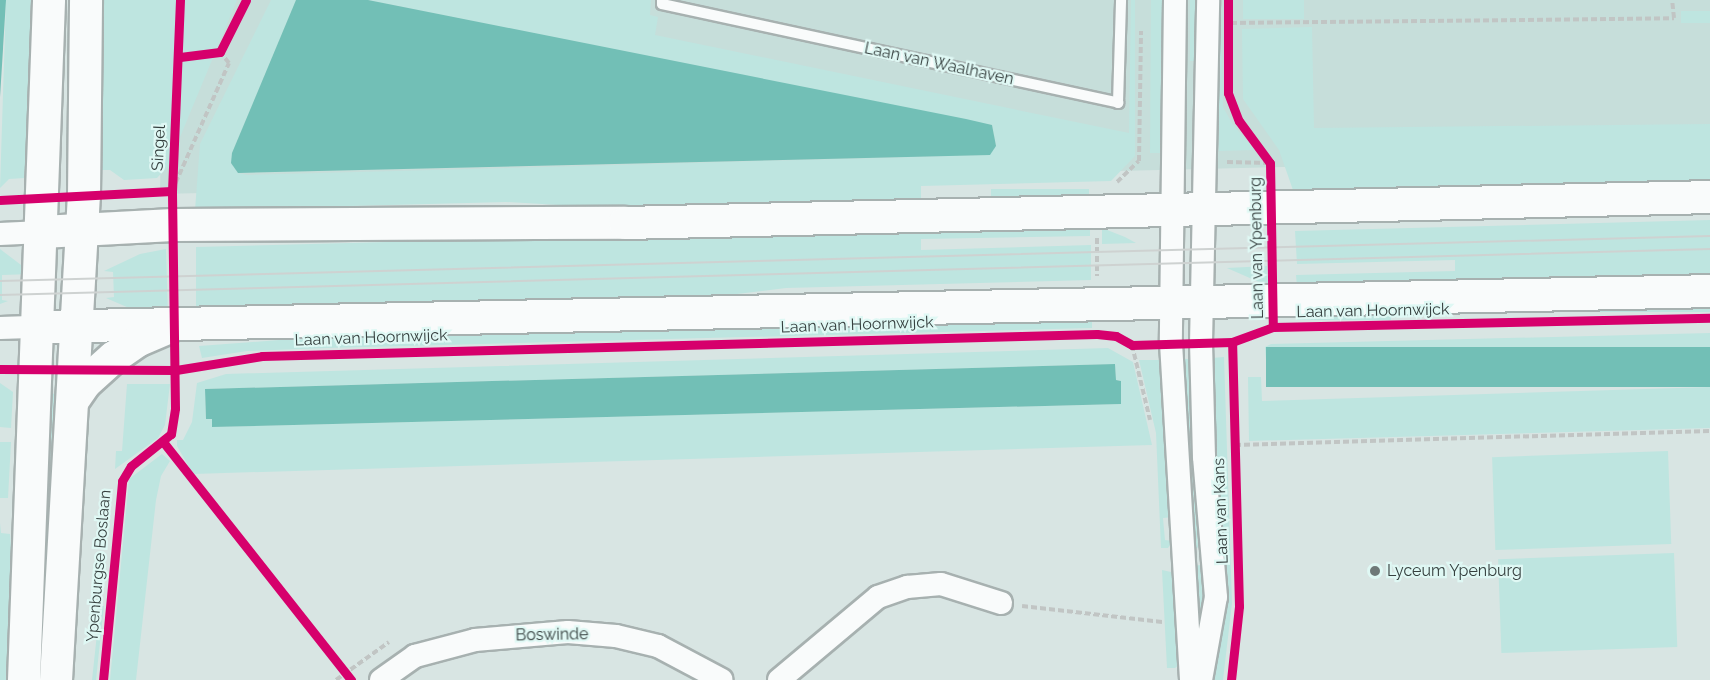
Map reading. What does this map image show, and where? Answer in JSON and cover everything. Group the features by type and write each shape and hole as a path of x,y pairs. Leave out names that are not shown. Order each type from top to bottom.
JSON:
{"main road":[{"path":"24,680 49,0"},
{"path":"77,325 83,230 86,0"},
{"path":"42,232 173,225 625,223 1174,207 1710,197"},
{"name":"Laan van Hoornwijck","path":"38,327 174,326 1710,291"},
{"name":"Ypenburgse Boslaan","path":"56,680 77,325"},
{"path":"74,399 85,383 113,358 137,341 174,326"}],"street":[{"path":"1175,0 1174,207 1187,303"},
{"path":"1191,680 1171,343 1187,303 1204,207 1208,0"},
{"path":"0,234 42,232"},
{"name":"Laan van Kans","path":"1187,303 1204,457 1216,597 1202,680"},
{"name":"Laan van Hoornwijck","path":"0,328 38,327"},
{"path":"779,680 878,597 908,587 941,584 1001,603"},
{"name":"Boswinde","path":"381,680 415,656 455,645 527,633 568,632 616,636 658,646 722,680"}],"lane":[{"name":"Laan van Waalhaven","path":"662,0 662,4 1118,103 1121,0"}],"path":[{"path":"1227,23 1674,18 1672,0"},
{"path":"1228,12 1228,35"},
{"path":"167,191 229,63 215,52 225,41"},
{"path":"1097,210 1097,306"},
{"path":"1124,341 1132,345 1171,343"},
{"path":"1234,440 1710,431"},
{"path":"1001,603 1162,622"},
{"path":"338,663 351,680"}],"shaded area":[{"path":"6,0 31,0 27,148 25,178 9,179 0,188"},
{"path":"97,0 237,0 168,166 157,178 124,180 110,170 98,170"},
{"path":"163,0 1710,0 1710,164 1284,167 160,194"},
{"path":"271,0 296,0 232,153 231,163 238,173 247,175 989,155 996,146 992,125 368,0 651,0 650,15 658,17 655,35 1129,133 1131,0 1135,0 1135,156 1111,181 921,186 921,203 644,210 506,202 195,210 200,144"},
{"path":"1151,0 1164,0 1161,153 1150,153"},
{"path":"1190,0 1200,0 1200,61 1190,61"},
{"path":"1215,0 1221,0 1223,107 1233,125 1255,150 1219,151"},
{"path":"1243,0 1304,0 1304,19 1243,19"},
{"path":"1681,11 1710,11 1710,23 1681,23"},
{"path":"1312,27 1314,128 1710,124 1710,184 1294,193 1279,150 1243,99 1242,29"},
{"path":"991,189 1089,189 1089,198 991,198"},
{"path":"1710,220 1710,277 1297,287 1296,275 1455,271 1455,260 1297,264 1295,231"},
{"path":"1066,224 1090,226 1090,236 921,239 921,250 1091,245 1091,280 786,288 645,305 196,317 196,247"},
{"path":"1102,228 1125,237 1136,243 1102,244"},
{"path":"0,249 33,274 2,275 2,300 8,301 0,304"},
{"path":"166,249 168,315 136,311 106,298 114,297 113,272 104,271 140,254"},
{"path":"1267,266 1268,286 1227,268"},
{"path":"1462,302 1710,302 1710,312 1462,312"},
{"path":"1297,309 1391,309 1391,320 1297,320"},
{"path":"1092,317 1092,328 328,348 247,351 202,358 199,346 279,340"},
{"path":"1710,333 1710,347 1266,360 1265,347 1271,344"},
{"path":"1108,348 1133,362 1152,445 193,474 177,446 177,440 183,440 192,422 197,383 226,374","holes":["1115,364 1116,380 1121,381 1121,404 212,427 212,419 206,419 205,389"]},
{"path":"1224,357 1232,603 1223,680 1210,680 1222,571 1212,358"},
{"path":"1179,359 1189,359 1198,547 1194,552"},
{"path":"1139,360 1163,360 1173,517 1163,518 1165,540 1173,541 1168,548 1161,548 1156,433"},
{"path":"1248,377 1261,377 1262,401 1710,387 1710,428 1249,441"},
{"path":"0,383 13,392 11,428 0,427"},
{"path":"127,384 170,384 165,425 158,438 115,469 116,451 122,451"},
{"path":"44,393 57,394 36,673"},
{"path":"0,442 11,442 8,498 0,498"},
{"path":"1668,451 1671,544 1495,550 1492,457"},
{"path":"162,454 170,461 161,476 156,500 136,680 110,680 129,479"},
{"path":"0,523 1,533 10,534 18,623 19,680 0,680"},
{"path":"1674,553 1677,647 1501,653 1498,559"},
{"path":"1201,565 1209,590 1200,664 1192,566"},
{"path":"1162,570 1171,572 1176,578 1180,664 1175,668 1167,668"},
{"path":"100,606 104,606 96,680 92,680"}],"water":[{"path":"0,0 6,0 0,97"},
{"path":"296,0 368,0 966,119 992,125 996,146 990,155 238,173 231,163 232,153"},
{"path":"1266,347 1710,347 1710,387 1266,387"},
{"path":"1115,364 1116,380 1121,381 1121,404 212,427 212,419 206,419 205,389"}],"tram line":[{"path":"0,281 1710,236"},
{"path":"0,295 1710,249"}],"cycle path":[{"name":"Singel","path":"103,680 122,481 131,466 171,434 175,408 172,191 180,0"},
{"path":"180,57 220,52 246,0"},
{"name":"Laan van Ypenburg","path":"1228,0 1228,93 1239,121 1270,163 1273,327"},
{"path":"0,200 172,191"},
{"name":"Laan van Ypenburg","path":"0,369 176,370 262,356 1097,334 1116,336 1132,345 1232,342 1273,327 1710,318"},
{"path":"1231,680 1239,606 1232,342"},
{"path":"164,443 351,680"}],"place":[{"name":"Lyceum Ypenburg","path":"1375,571"}]}
